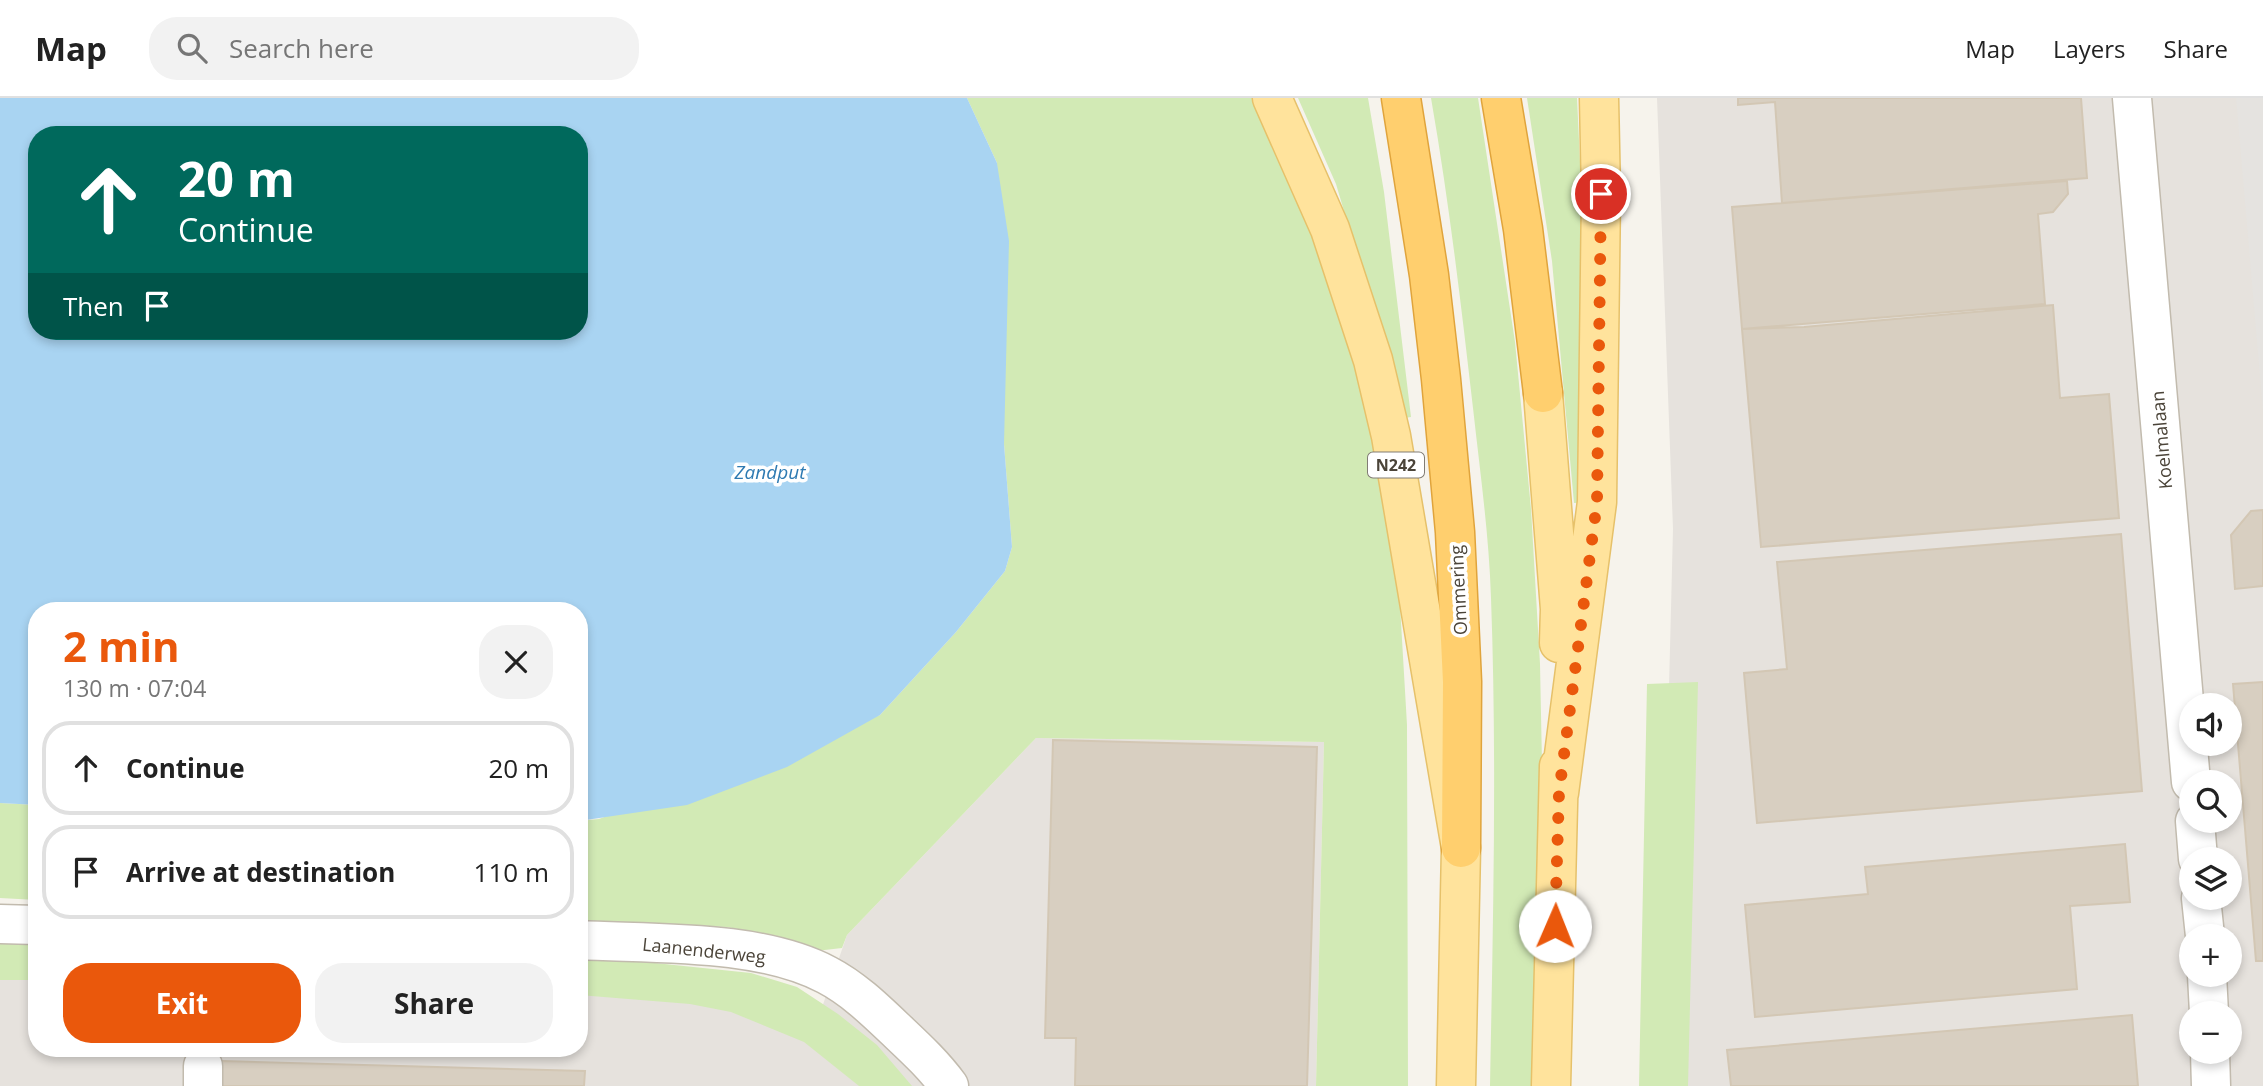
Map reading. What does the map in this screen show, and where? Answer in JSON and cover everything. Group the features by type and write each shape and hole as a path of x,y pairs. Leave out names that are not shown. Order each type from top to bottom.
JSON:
{"highway":[{"name":"Ommering","path":"1401,98 1429,275 1455,532 1462,682 1461,848"},
{"path":"1501,98 1523,229 1543,393"}],"main road":[{"name":"N242","path":"1272,98 1330,229 1373,360 1391,436 1461,848"},
{"path":"1559,793 1597,502 1600,98"},
{"path":"1543,393 1560,609 1559,793 1551,1086"},
{"name":"Ommering","path":"1455,1086 1461,848"}],"street":[{"name":"Koelmalaan","path":"2132,98 2190,770"},
{"path":"0,924 28,925"},
{"name":"Laanenderweg","path":"588,940 729,948 799,963 826,974 849,989 915,1047 949,1086"},
{"path":"2210,1064 2211,1086"}],"shaded area":[{"path":"1657,98 2263,98 2263,1086 1659,1086 1673,529"},
{"path":"2236,98 2263,98 2263,412"},
{"path":"1036,738 1324,742 1316,1086 0,1086 0,959 28,960 28,1057 588,1057 588,982 818,1019 847,935"}],"green space":[{"path":"967,98 1254,98 1304,204 1366,391 1399,588 1407,725 1408,1086 1316,1086 1324,742 1036,738 847,935 842,948 816,951 777,936 727,927 588,921 588,820 599,819 880,715 956,632 1005,571 1012,547 1004,444 997,163"},
{"path":"1298,98 1368,98 1384,192 1411,417 1398,419 1373,308 1336,184"},
{"path":"1431,98 1478,98 1515,342 1531,509 1540,664 1543,814 1537,1086 1490,1086 1494,781 1490,574 1459,291"},
{"path":"1527,98 1577,98 1586,290 1588,502 1574,503 1552,261"},
{"path":"1698,682 1688,1086 1639,1086 1647,684"},
{"path":"0,803 28,805 28,900 0,898"},
{"path":"0,940 28,941 28,980 0,980"},
{"path":"588,959 626,960 751,973 797,987 838,1014 877,1045 912,1086 859,1086 804,1042 731,1012 690,1004 588,996"}],"water":[{"name":"Zandput","path":"0,98 967,98 997,163 1009,241 1004,444 1012,547 1005,571 956,632 880,715 787,767 687,805 588,820 588,602 28,602 28,805 0,803"}],"building":[{"path":"1738,98 2081,98 2087,178 1782,203 1775,102 1738,105"},
{"path":"2067,181 2068,194 2053,212 2038,214 2045,304 1742,329 1732,207"},
{"path":"2053,305 2060,398 2109,394 2119,518 1761,547 1742,329 1804,327"},
{"path":"2263,510 2263,586 2235,589 2231,535 2251,511"},
{"path":"2121,534 2142,791 1757,823 1744,673 1787,669 1777,562"},
{"path":"2263,682 2263,961 2256,961 2239,756 2242,756 2242,693 2234,693 2233,684"},
{"path":"1053,740 1317,747 1307,1086 1075,1086 1076,1038 1045,1038"},
{"path":"2125,844 2130,902 2070,906 2077,989 1755,1017 1745,905 1868,894 1865,867"},
{"path":"2132,1015 2138,1086 1731,1086 1727,1050"},
{"path":"222,1061 585,1071 584,1086 221,1086"}],"route":[{"path":"1555,926 1559,793 1597,502 1601,194"}]}
